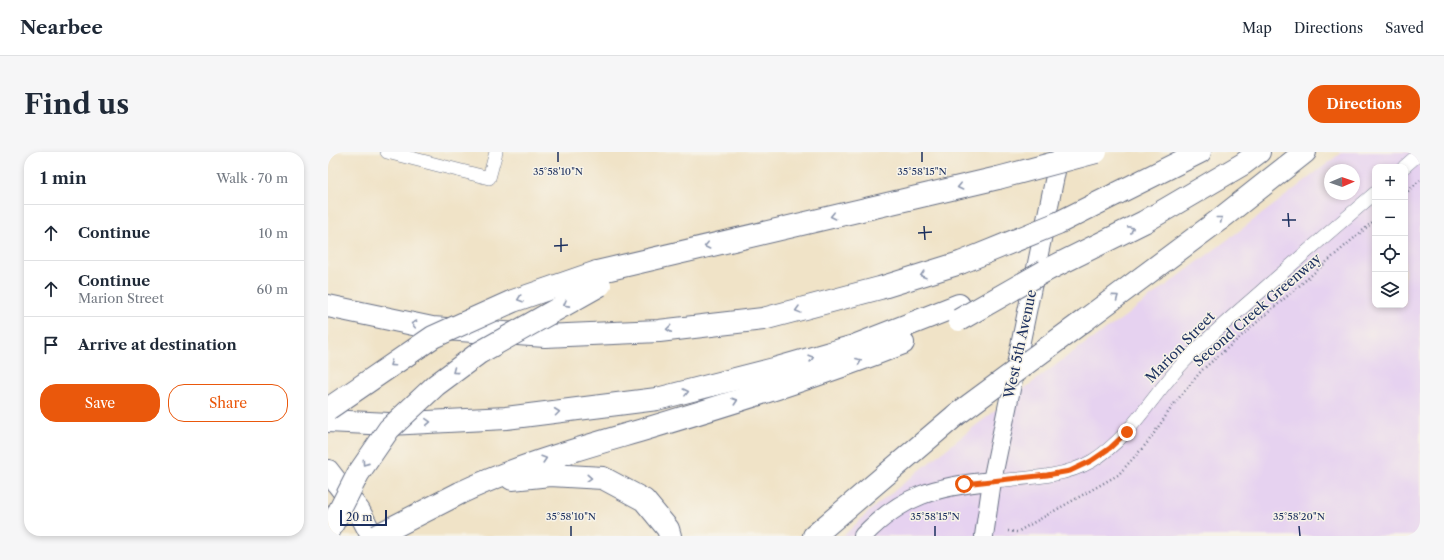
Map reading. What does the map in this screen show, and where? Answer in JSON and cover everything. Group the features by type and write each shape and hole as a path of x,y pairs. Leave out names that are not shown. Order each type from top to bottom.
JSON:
{"highway":[{"path":"328,409 433,338 513,301 598,278 682,252 998,178 1096,152"},
{"path":"328,306 432,328 545,336 659,331 763,319 880,288 960,263 1058,223 1200,152"},
{"path":"328,471 377,536 481,483 529,464 704,411 849,364 959,313 1144,222 1243,164 1259,152"},
{"path":"814,536 956,415 1219,220 1305,152"},
{"path":"328,533 358,474 389,429 436,385 479,353 598,278"},
{"path":"328,421 389,424 506,418 657,399 774,369 959,313"},
{"path":"481,483 550,475 603,478 644,500 668,529 670,536"},
{"path":"359,512 372,536"}],"street":[{"path":"387,152 489,178 496,152"},
{"name":"West 5th Avenue","path":"984,536 992,482 1060,152"},
{"path":"1408,164 1420,154"},
{"name":"Marion Street","path":"992,482 1070,471 1091,461 1110,448 1127,432 1162,386 1213,333 1372,195"},
{"path":"863,536 891,512 914,496 964,484 992,482"}],"path":[{"path":"1408,191 1420,180"},
{"name":"Second Creek Greenway","path":"1008,531 1017,532 1118,474 1148,442 1174,404 1202,370 1372,223"}],"shaded area":[{"path":"1342,152 1420,152 1420,536 843,536 874,507 975,426 1073,352 1120,320 1324,166 1324,200 1360,200 1360,164 1327,164"}],"route":[{"path":"964,484 992,482 1070,471 1091,461 1110,448 1127,432"}]}
